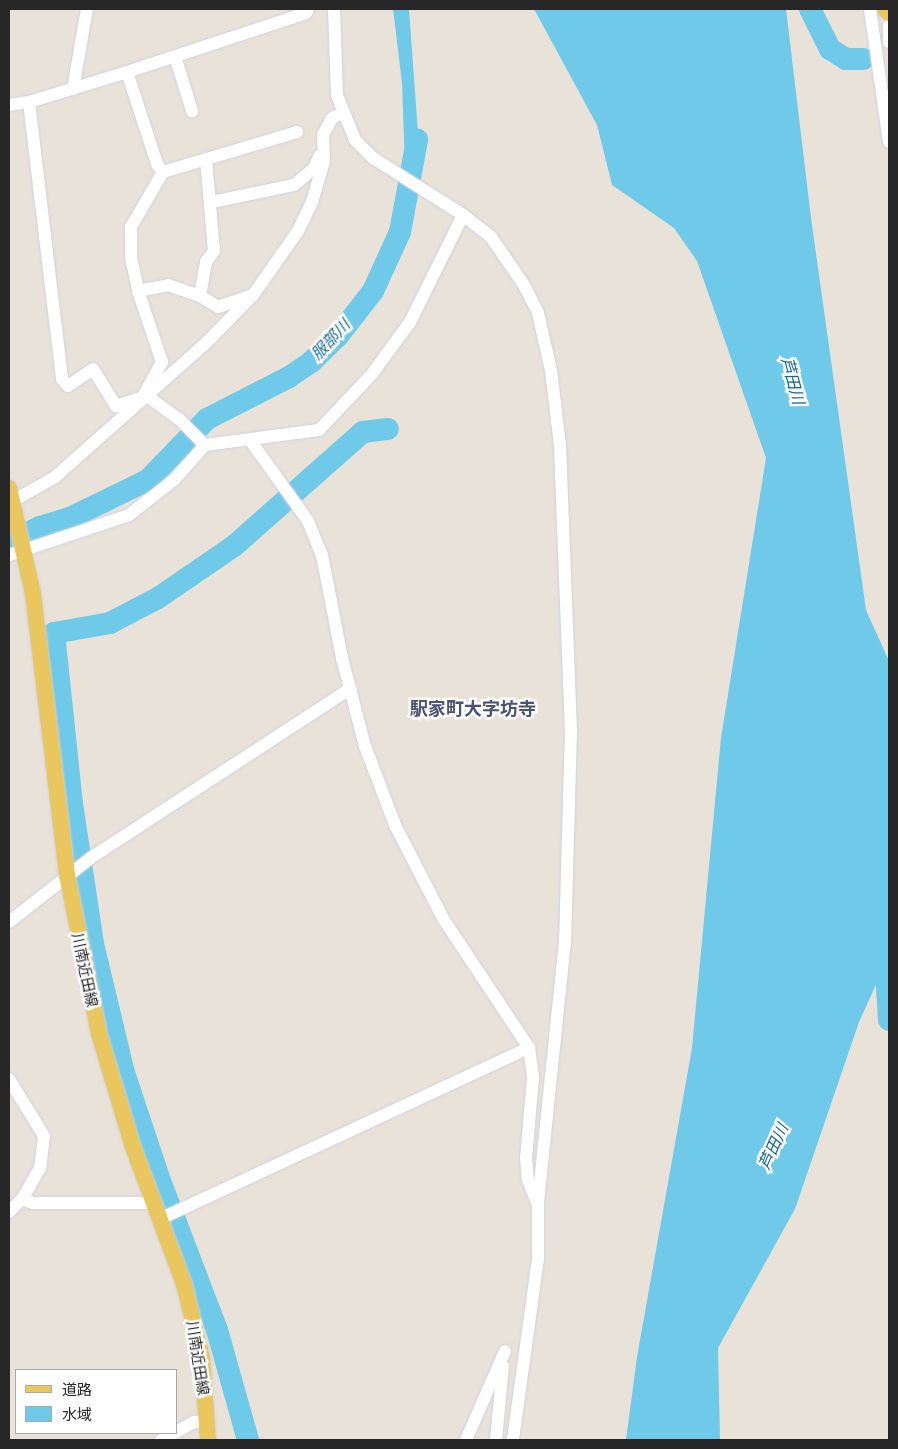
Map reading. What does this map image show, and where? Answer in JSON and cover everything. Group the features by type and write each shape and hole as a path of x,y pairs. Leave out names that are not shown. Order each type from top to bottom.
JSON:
{"main road":[{"path":"885,9 889,13"},
{"name":"川南近田線","path":"10,493 67,875 99,1034 153,1203 184,1284 202,1358 208,1440"}],"street":[{"path":"73,89 87,9"},
{"path":"9,104 29,102 127,72 306,13 308,9"},
{"path":"334,9 337,95 342,113 355,140 373,158 458,212 491,237 508,260 538,313 550,362 560,446 571,729 566,912 538,1203 538,1259 513,1440"},
{"path":"870,9 889,142"},
{"path":"889,25 889,42"},
{"path":"175,56 192,111"},
{"path":"127,72 156,164 163,172"},
{"path":"29,102 62,379 68,386 93,369 116,406 145,396 162,362 138,291 131,257 131,226 163,172 297,132"},
{"path":"10,493 20,497 55,476 145,396 253,295 298,231 312,202 324,151 322,135 327,124 342,113"},
{"path":"212,202 294,184 314,168 324,151"},
{"path":"200,296 206,262 214,251 212,202 206,159"},
{"path":"19,550 129,515 175,479 204,444 250,440 319,430 341,409 372,374 410,322 458,212"},
{"path":"138,291 168,285 200,296 218,307 253,295"},
{"path":"145,396 179,419 204,444"},
{"path":"250,440 308,521 322,555 350,688 365,746 395,825 444,920 529,1048 533,1078 526,1158 528,1180 538,1203"},
{"path":"9,922 67,875 350,688"},
{"path":"160,1219 529,1048"},
{"path":"9,1079 44,1136 40,1168 22,1199 9,1212"},
{"path":"22,1199 33,1203 153,1203"},
{"path":"466,1440 505,1352 496,1440"},
{"path":"178,1431 194,1422 207,1421"},
{"path":"161,1440 172,1434"}],"water":[{"path":"393,9 409,9 421,175 405,165 402,83"},
{"name":"芦田川","path":"534,9 786,9 811,218 866,610 889,661 889,956 859,1022 795,1209 718,1348 720,1440 626,1440 637,1357 692,1048 721,738 766,458 697,261 674,228 612,185 597,125"}],"waterway":[{"path":"810,9 830,49 846,59 863,59"},
{"name":"服部川","path":"9,542 40,527 70,518 148,480 207,419 289,377 311,362 338,336 373,291 400,232 417,140"},
{"path":"248,1440 217,1330 160,1181 124,1073 93,944 72,804 54,633 110,623 158,598 234,546 363,432 388,429"},
{"path":"877,937 886,972 889,1020"}],"district":[{"name":"駅家町大字坊寺","path":"473,709"}]}
